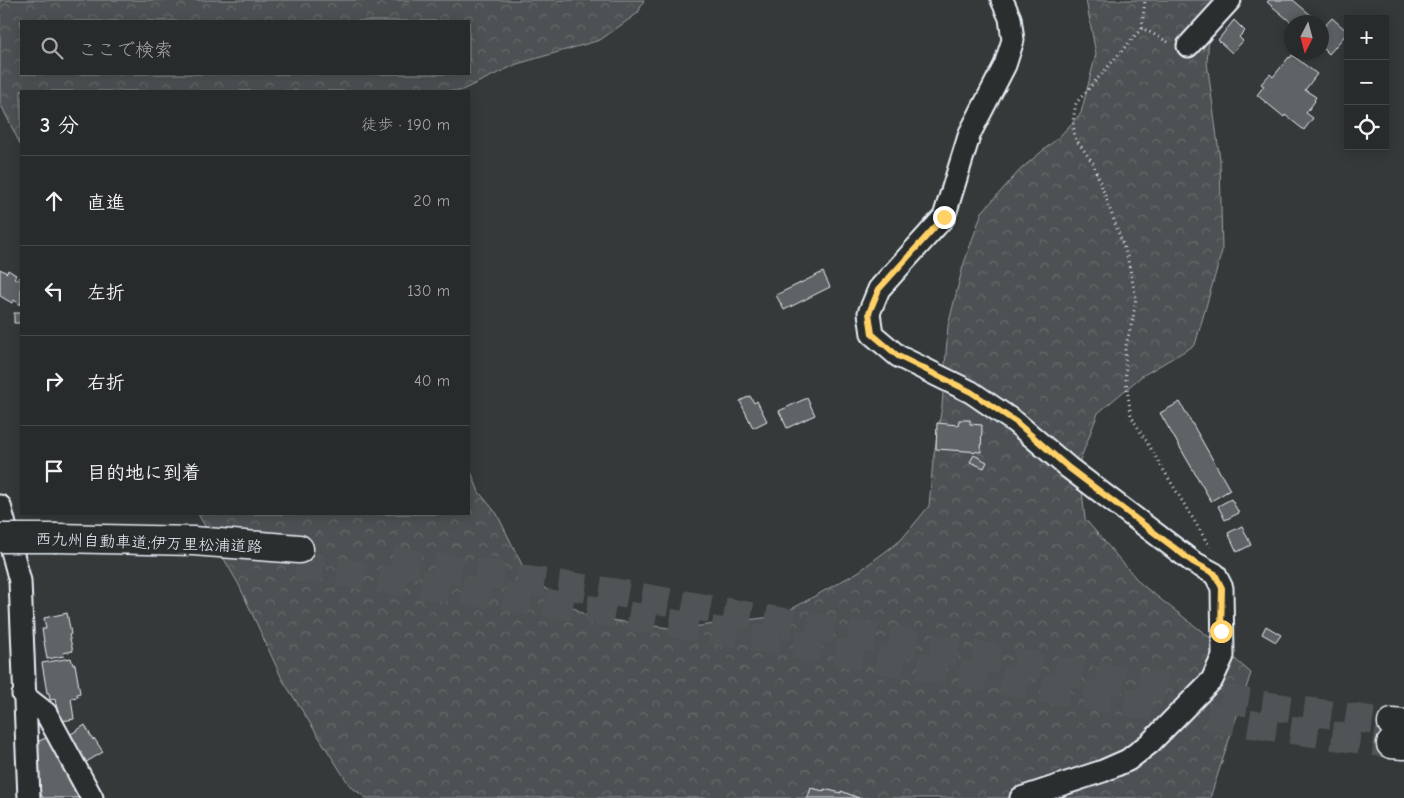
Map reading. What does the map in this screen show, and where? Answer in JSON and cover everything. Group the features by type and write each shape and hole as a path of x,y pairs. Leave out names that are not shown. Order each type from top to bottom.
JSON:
{"highway":[{"name":"西九州自動車道;伊万里松浦道路","path":"0,538 56,545"},
{"name":"西九州自動車道;伊万里松浦道路","path":"0,553 56,545 193,541 298,558"}],"street":[{"path":"1002,0 1010,18 1013,40 1005,64 970,133 944,217 879,289 869,313 872,334 898,356 971,392 1016,422 1069,468 1193,562 1215,574 1222,588 1221,631 1223,656 1212,680 1150,742 1128,760 1103,771 1021,798"},
{"path":"1188,46 1230,0"},
{"path":"0,506 20,581 23,695 29,798"},
{"path":"23,695 46,712 92,798"}],"path":[{"path":"1145,0 1142,28 1076,103 1073,121 1075,138 1093,164 1127,256 1136,298 1133,318 1124,350 1126,381 1132,416 1212,549 1215,574"},
{"path":"1142,28 1171,44 1188,46"}],"green space":[{"path":"0,0 644,0 638,13 600,40 517,64 462,90 20,90 20,144 0,103"},
{"path":"1086,0 1212,0 1207,62 1220,160 1222,251 1195,345 1142,376 1098,413 1079,463 1085,519 1141,584 1213,640 1251,673 1210,798 366,798 350,786 282,679 239,585 199,515 470,515 470,470 479,492 497,514 528,577 588,617 676,629 779,616 858,572 901,540 929,506 933,461 942,406 948,326 963,266 982,212 1021,169 1059,137 1081,113 1096,54"}],"building":[{"path":"1269,0 1293,0 1311,15 1284,16 1267,2"},
{"path":"1332,18 1344,28 1344,37 1329,54 1329,21"},
{"path":"1234,20 1245,31 1239,37 1243,41 1232,53 1218,40"},
{"path":"1287,60 1299,60 1317,74 1305,90 1316,97 1306,113 1313,118 1304,130 1285,115 1284,117 1257,95 1264,86 1261,84 1270,74 1273,77"},
{"path":"0,269 7,273 8,270 16,275 14,278 18,280 20,278 20,304 14,300 12,303 0,296"},
{"path":"823,272 830,287 784,310 776,295"},
{"path":"14,313 20,313 20,323 14,323"},
{"path":"750,396 754,403 757,401 767,421 753,428 740,401"},
{"path":"807,398 815,415 787,428 779,411"},
{"path":"1180,402 1230,490 1211,501 1160,413"},
{"path":"959,420 970,420 970,424 982,425 981,452 936,449 937,423 958,425"},
{"path":"974,455 987,462 984,468 970,462"},
{"path":"1231,499 1239,513 1225,520 1218,506"},
{"path":"1242,526 1251,545 1237,552 1228,533"},
{"path":"67,613 73,651 63,653 64,656 47,659 42,629 46,629 44,618"},
{"path":"1266,626 1281,635 1276,642 1262,634"},
{"path":"71,658 73,665 75,664 80,693 77,694 78,697 71,698 74,719 62,721 61,718 59,719 55,699 50,700 49,693 47,693 42,663"},
{"path":"85,725 93,740 94,738 103,752 83,764 68,736"},
{"path":"48,737 81,798 43,798 38,788 40,787 36,747 39,741"},
{"path":"811,788 841,793 841,791 859,798 806,798"}],"tunnel":[{"path":"392,561 612,592 1255,704 1392,723"},
{"path":"296,566 608,612 1251,724 1391,744"}],"route":[{"path":"944,217 879,289 869,313 872,334 898,356 971,392 1016,422 1069,468 1193,562 1215,574 1222,588 1221,631"}]}
